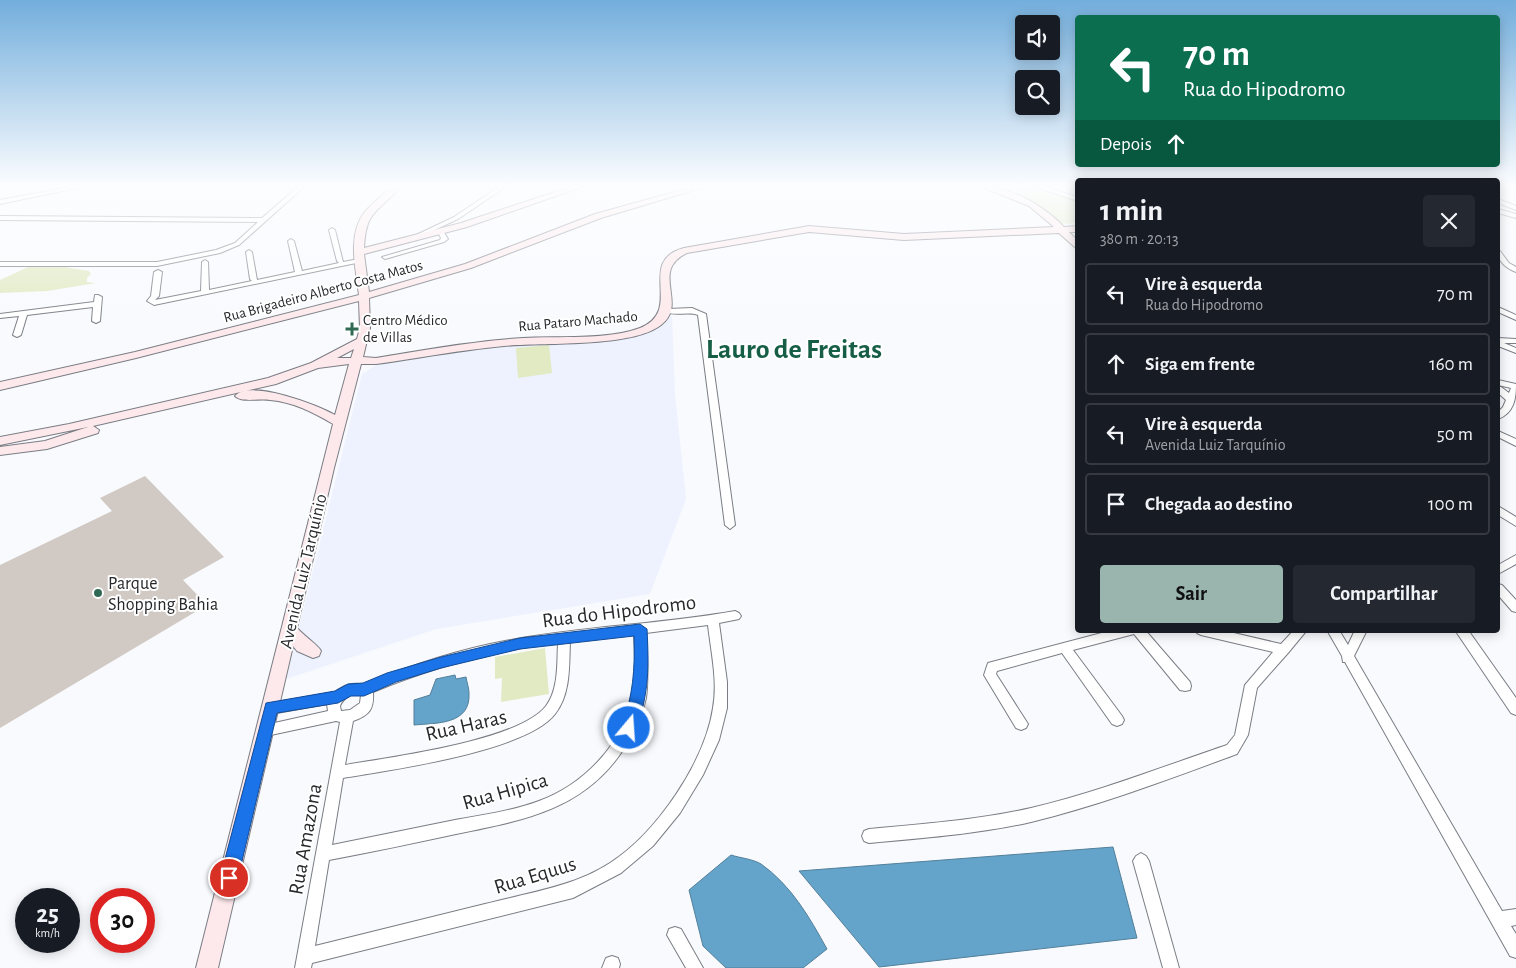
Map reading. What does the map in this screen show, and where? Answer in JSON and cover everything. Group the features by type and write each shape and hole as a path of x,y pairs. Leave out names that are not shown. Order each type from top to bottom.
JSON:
{"street":[{"path":"0,264 138,265 176,262 232,247 250,231"},
{"path":"332,231 340,261"},
{"name":"Avenida Luiz Tarquínio","path":"207,968 339,422 365,328 364,296 359,257 361,231"},
{"path":"205,290 327,266 359,257 427,231"},
{"name":"Rua Brigadeiro Alberto Costa Matos","path":"0,386 136,355 364,296 468,266 561,231"},
{"path":"730,525 702,314 692,310 668,311 664,266 670,256 684,251 807,231"},
{"path":"813,231 904,237 1003,231"},
{"path":"1061,231 1075,244"},
{"path":"385,257 445,239 441,232 414,237"},
{"path":"291,241 299,271"},
{"path":"249,252 254,279"},
{"path":"1500,255 1506,264 1516,270"},
{"path":"327,266 359,257"},
{"path":"205,262 205,290"},
{"path":"158,272 155,296 152,302 254,279 277,276"},
{"path":"0,316 23,314 97,300 96,320"},
{"path":"1500,310 1516,318"},
{"name":"Rua Pataro Machado","path":"355,367 373,362 484,344 635,333 656,325 668,311"},
{"path":"16,335 23,314"},
{"path":"0,442 229,392 301,371 361,341"},
{"path":"1500,341 1516,342"},
{"path":"1500,342 1516,351"},
{"path":"316,365 342,361 355,367"},
{"path":"287,398 281,393 284,385 301,371"},
{"path":"1500,383 1516,387 1512,400 1500,414"},
{"path":"1500,391 1512,400"},
{"path":"0,451 20,450 64,441 93,430 241,396 270,394 287,398 315,408 339,422"},
{"path":"315,408 345,401"},
{"path":"64,441 71,435 72,431 69,428"},
{"path":"1500,435 1516,443"},
{"path":"20,450 18,444 26,436"},
{"path":"1500,511 1516,522"},
{"path":"1500,569 1516,559"},
{"path":"1500,590 1516,608"},
{"name":"Rua do Hipodromo","path":"364,690 392,678 441,662 520,643 735,616"},
{"name":"Rua Equus","path":"305,962 573,890 616,868 648,841 675,808 698,770 712,740 720,708 721,682 713,620"},
{"name":"Rua Hipica","path":"324,854 515,815 562,798 586,783 608,760 629,728 639,698 642,663 640,629"},
{"path":"289,631 303,646 313,651"},
{"path":"1021,724 990,675 992,667 1121,633"},
{"path":"1141,633 1185,686"},
{"path":"1213,633 1284,650"},
{"path":"869,836 962,827 1030,815 1140,783 1232,750 1241,741 1244,734 1247,696 1251,685 1298,633"},
{"path":"1334,633 1347,658 1500,919 1516,950"},
{"path":"1347,658 1360,633"},
{"path":"1463,633 1516,710"},
{"name":"Rua Haras","path":"338,773 500,740 540,722 550,712 558,697 564,637"},
{"path":"1065,648 1117,720"},
{"path":"266,730 358,713 367,705 369,696 364,690 354,688 338,697 271,708"},
{"path":"338,697 333,706 342,716"},
{"name":"Rua Amazona","path":"305,962 338,773 342,716"},
{"path":"1141,860 1171,968"},
{"path":"1500,919 1516,917"},
{"path":"675,936 695,968"}],"shaded area":[{"path":"672,316 675,394 686,499 650,594 436,629 286,679 362,374 378,364 444,352 647,332 657,329"}],"green space":[{"path":"28,267 65,267 89,271 91,274 87,278 87,282 96,283 47,291 0,293 0,280"},
{"path":"549,345 552,373 518,378 516,348"},
{"path":"545,648 549,694 501,702 502,678 495,679 495,657"}],"water":[{"path":"455,675 456,679 466,677 469,693 468,703 464,711 458,717 450,720 414,725 414,700 430,695 436,679"},
{"path":"1113,847 1137,938 879,967 799,871"},
{"path":"731,855 758,862 772,872 791,892 807,914 827,949 803,968 726,968 703,946 689,890"}],"building":[{"name":"Parque Shopping Bahia","path":"145,476 224,557 183,580 207,605 0,728 0,565 112,511 100,498"}],"place":[{"name":"Centro Médico de Villas","path":"352,329"},
{"name":"Parque Shopping Bahia","path":"98,593"}],"district":[{"name":"Lauro de Freitas","path":"794,348"}],"route":[{"path":"229,878 271,708 338,697 348,690 360,688 364,690 392,678 441,662 520,643 640,629 642,663 639,698 629,728"}]}
